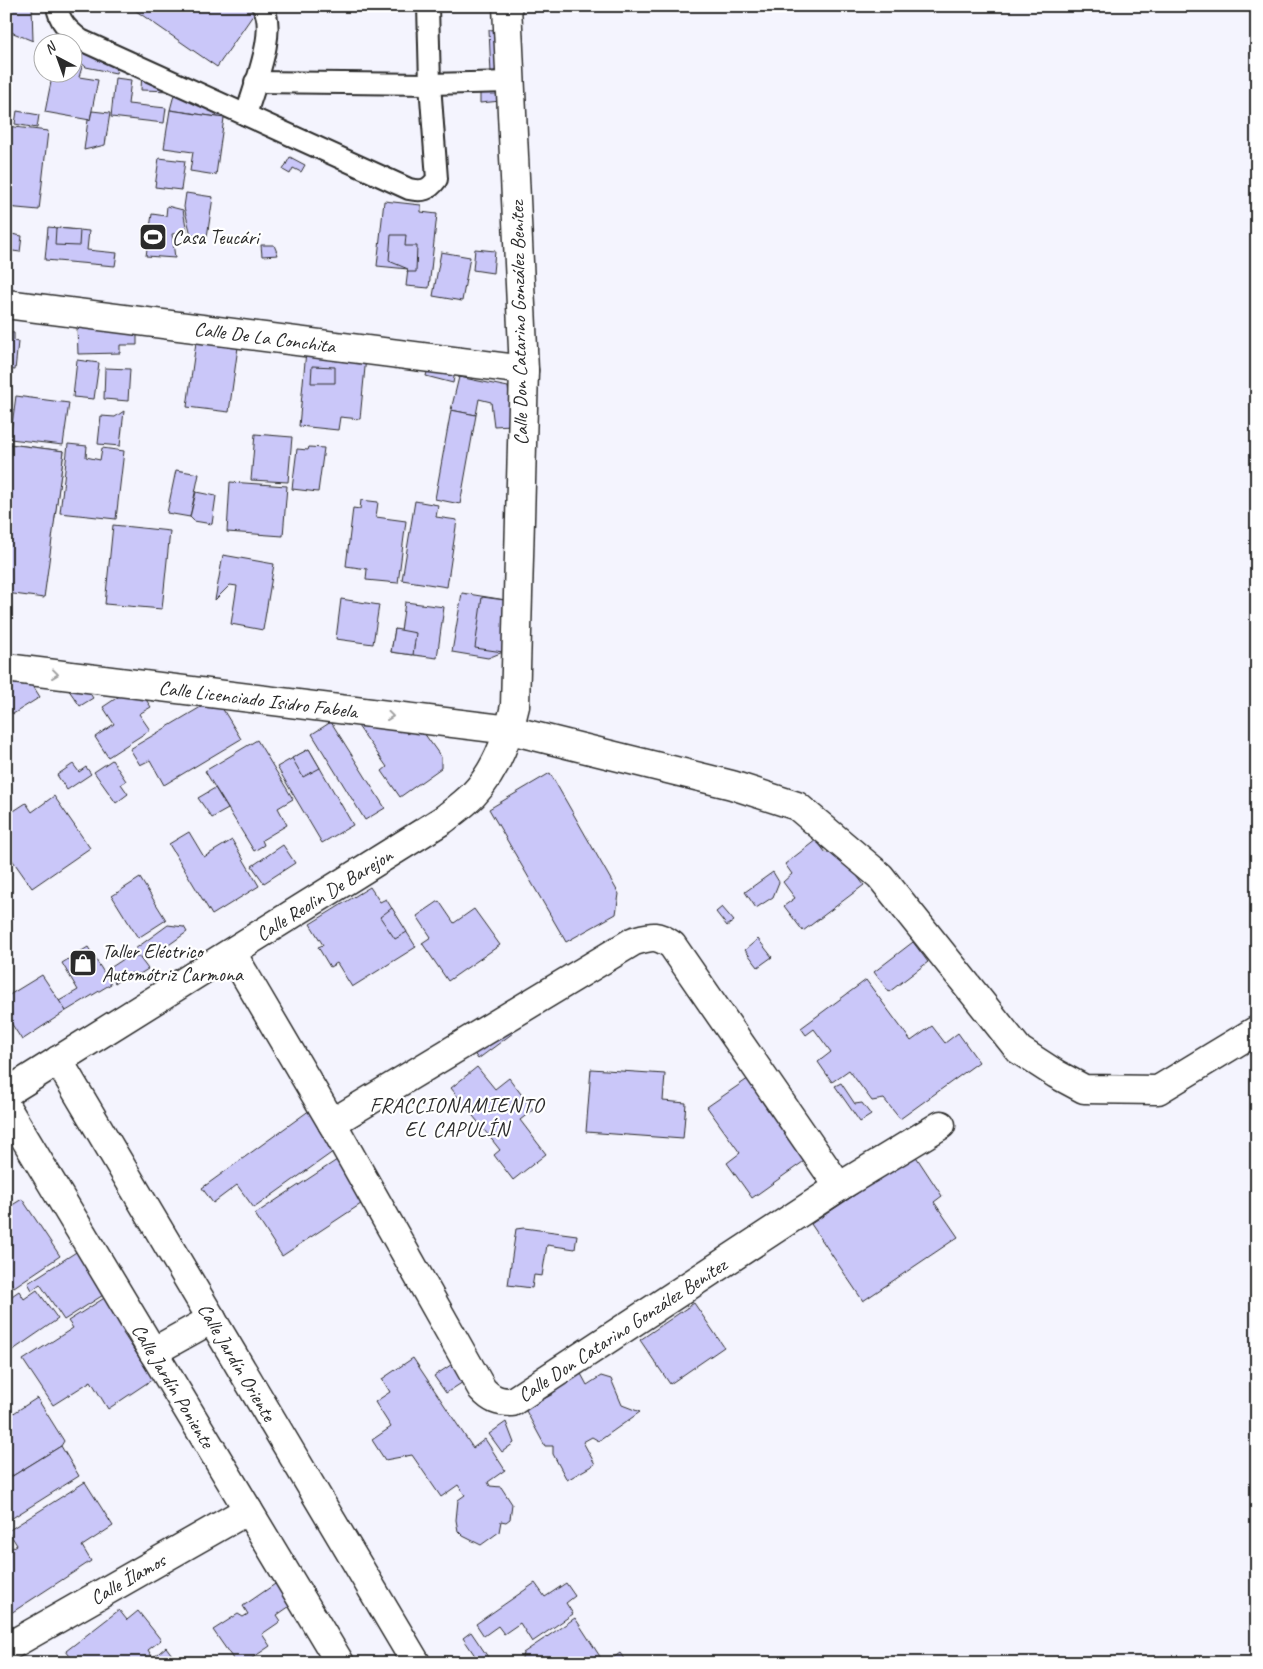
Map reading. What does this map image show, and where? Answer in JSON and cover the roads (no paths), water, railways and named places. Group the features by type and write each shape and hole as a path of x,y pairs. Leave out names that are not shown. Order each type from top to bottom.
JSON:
{"street":[{"name":"Calle Don Catarino González Benítez","path":"507,6 524,370 515,706 510,730"},
{"name":"Calle De La Conchita","path":"6,304 524,370"},
{"name":"Calle Licenciado Isidro Fabela","path":"6,668 510,730 732,785 797,806 880,876 1019,1050 1056,1074 1084,1089 1158,1090 1257,1030"},
{"name":"Calle Reolin De Barejon","path":"58,1060 443,820 472,796 495,766 510,730"},
{"path":"332,1123 634,941 648,937 660,937 672,945 840,1187"},
{"name":"Calle Don Catarino González Benítez","path":"232,953 332,1123 482,1389 489,1398 501,1402 512,1402 840,1187 941,1125"},
{"path":"6,1093 58,1060"},
{"name":"Calle Jardín Oriente","path":"58,1060 416,1663"},
{"name":"Calle Jardín Poniente","path":"6,1107 340,1663"},
{"path":"153,1352 212,1319"},
{"name":"Calle Ílamos","path":"6,1648 248,1510"}],"lane":[{"path":"57,6 58,15 67,29 81,40 419,191 431,187 437,178 430,84 428,6"},
{"path":"246,115 268,40 269,26 266,11 262,6"},
{"path":"255,82 430,84 510,82"}],"place":[{"name":"Casa Teucári","path":"153,237"},
{"name":"Taller Eléctrico Automótriz Carmona","path":"83,963"}],"district":[{"name":"FRACCIONAMIENTO EL CAPULÍN","path":"457,1117"}]}
